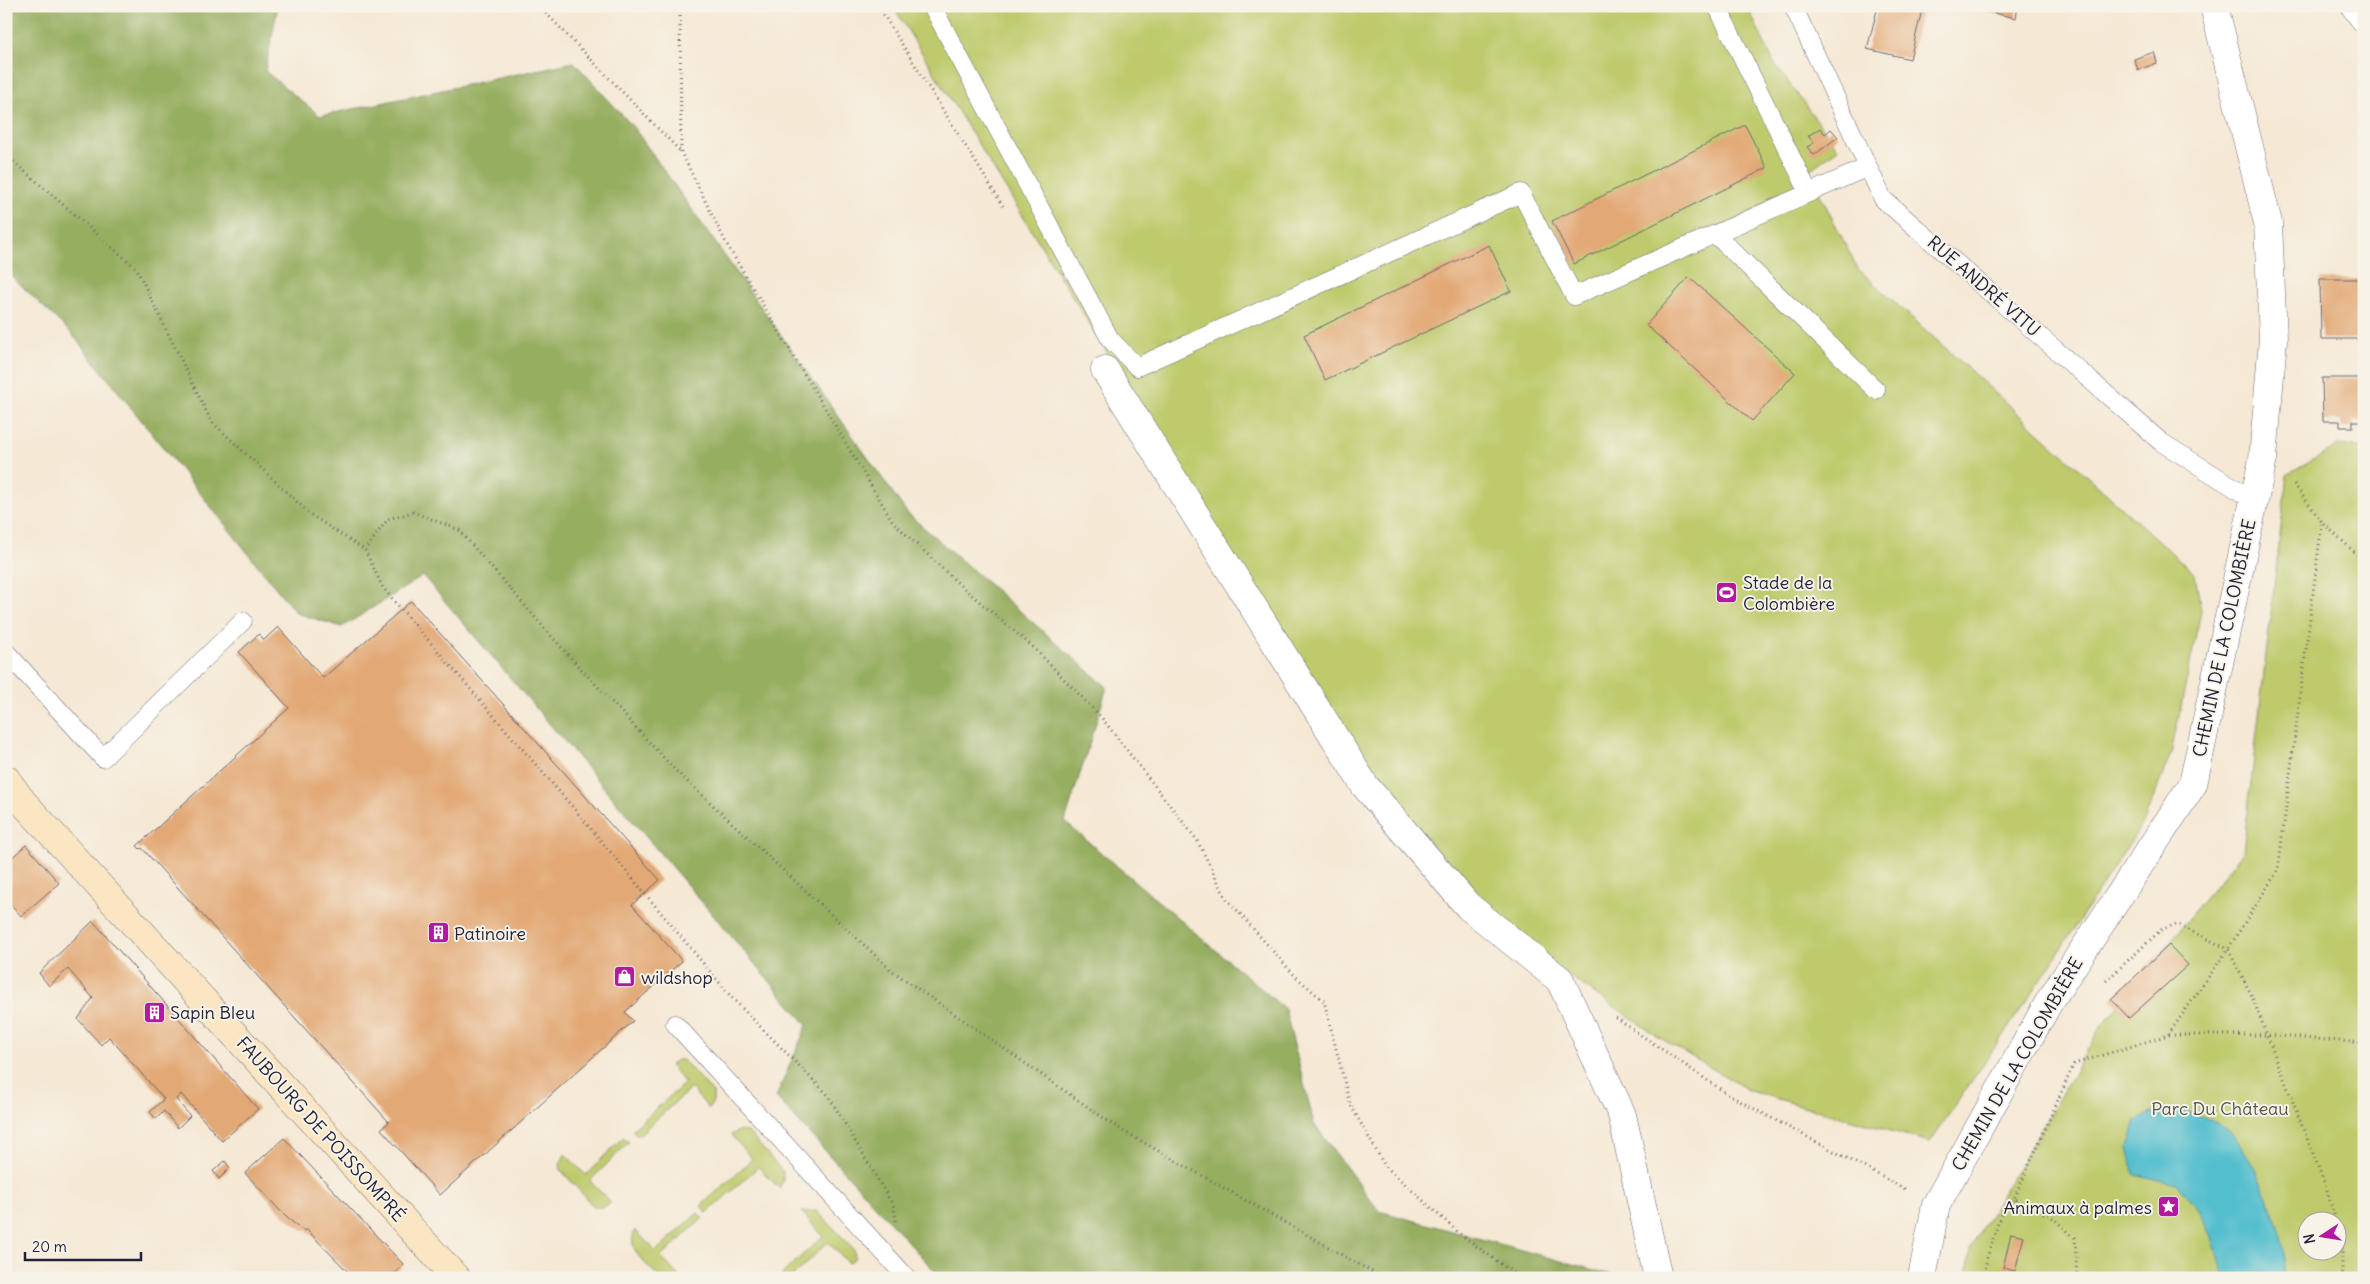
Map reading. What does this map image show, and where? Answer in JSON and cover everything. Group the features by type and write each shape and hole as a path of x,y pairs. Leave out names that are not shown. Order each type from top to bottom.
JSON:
{"main road":[{"name":"FAUBOURG DE POISSOMPRÉ","path":"6,780 22,801 456,1278"}],"street":[{"name":"CHEMIN DE LA COLOMBIÈRE","path":"1922,1278 1936,1205 2049,1002 2193,784 2263,459 2273,339 2268,223 2214,6"},
{"path":"2355,6 2364,18"},
{"path":"1105,370 1364,786 1468,906 1560,980 1622,1115 1658,1278"}],"lane":[{"path":"932,6 1110,339 1136,367 1521,193 1574,296 1868,167"},
{"path":"1717,6 1809,193"},
{"name":"RUE ANDRÉ VITU","path":"1793,6 1883,198 2161,442 2254,500"},
{"path":"1715,234 1876,390"},
{"path":"6,652 103,758 243,621"},
{"path":"675,1024 904,1275"}],"path":[{"path":"539,6 681,152 726,243 893,522 961,586 1034,648 1101,717 1197,840 1226,898 1295,976 1324,1001 1350,1104 1385,1166 1460,1234 1520,1278"},
{"path":"680,6 681,152"},
{"path":"878,6 1005,209"},
{"path":"6,155 136,268 211,421 311,516 365,550 382,588 576,811 733,999 828,1095 894,1207 904,1275"},
{"path":"2263,459 2287,475 2322,522 2364,561"},
{"path":"365,550 388,519 413,512 459,530 560,646 676,771 892,970 1118,1128 1383,1278"},
{"path":"2168,1035 2228,949 2278,870 2322,522"},
{"path":"2104,984 2161,930 2176,924 2228,949 2251,994 2326,1187 2333,1212"},
{"path":"1609,1013 1732,1097 1936,1205"},
{"path":"1984,1278 1987,1258 2002,1211 2014,1200 2074,1064 2168,1035 2266,1035 2364,1043"},
{"path":"2014,1200 2053,1218 2075,1238 2077,1278"},
{"path":"2342,1262 2342,1278"}],"green space":[{"path":"6,6 278,6 265,71 320,116 574,62 634,128 907,513 1107,687 1065,822 1285,1009 1314,1124 1379,1211 1623,1278 941,1278 776,1097 807,1025 423,576 342,627 296,613 72,334 6,271"},
{"name":"Stade de la Colombière","path":"893,6 1747,6 1774,63 1838,149 1808,171 1858,269 2195,574 2201,611 2171,754 2144,821 2032,993 1930,1142 1750,1091 1657,1036 1511,936 1358,759"},
{"name":"Parc Du Château","path":"2339,445 2364,448 2364,1278 1967,1278 1970,1249 2101,1027 2243,852 2287,475"},
{"path":"677,1060 683,1060 713,1093 713,1101 709,1109 691,1088 638,1136 632,1130 685,1083 670,1065"},
{"path":"738,1131 748,1132 783,1172 783,1181 779,1188 758,1167 707,1213 701,1206 752,1159 731,1135"},
{"path":"623,1137 629,1142 590,1181 611,1203 603,1207 594,1207 561,1170 560,1164 565,1154 586,1175"},
{"path":"817,1211 854,1249 855,1258 848,1263 828,1242 791,1278 778,1278 823,1236 802,1212"},
{"path":"698,1213 703,1218 661,1257 680,1278 660,1278 635,1250 633,1237 635,1230 656,1251"}],"water":[{"path":"2173,1110 2202,1116 2223,1126 2237,1140 2246,1153 2269,1200 2280,1231 2284,1252 2282,1278 2224,1278 2212,1237 2197,1206 2177,1184 2134,1174 2128,1147 2136,1121 2151,1113"}],"building":[{"path":"1878,6 1923,6 1910,59 1867,49"},
{"path":"1971,6 2018,6 2016,18 1971,8"},
{"path":"2154,52 2157,63 2138,70 2134,59"},
{"path":"1745,125 1767,168 1574,264 1552,221"},
{"path":"1820,128 1825,134 1831,129 1838,137 1814,155 1807,147 1814,143 1808,136"},
{"path":"1489,245 1511,291 1325,380 1304,335"},
{"path":"1689,277 1795,373 1752,421 1646,325"},
{"path":"2320,279 2364,279 2364,339 2321,339"},
{"path":"2322,378 2364,378 2364,421 2353,421 2353,427 2340,427 2340,421 2323,421"},
{"name":"Patinoire","path":"411,601 660,880 632,905 682,961 625,1012 633,1021 440,1195 381,1129 389,1122 142,848 140,849 137,846 289,708 239,652 259,634 264,640 278,627 323,678"},
{"path":"26,845 59,883 21,916 6,899 6,863"},
{"path":"93,921 258,1109 222,1141 181,1094 176,1099 190,1116 178,1128 164,1111 156,1119 150,1112 164,1099 109,1037 101,1045 78,1019 93,998 68,969 49,986 39,973"},
{"path":"2169,945 2188,965 2129,1018 2111,999"},
{"path":"284,1138 404,1265 390,1278 354,1278 306,1229 304,1231 286,1217 245,1173"},
{"path":"225,1161 230,1168 219,1179 213,1171"},
{"path":"2011,1233 2024,1236 2015,1271 2003,1268"}],"place":[{"name":"Stade de la Colombière","path":"1727,592"},
{"name":"Patinoire","path":"438,933"},
{"name":"wildshop","path":"625,977"},
{"name":"Sapin Bleu","path":"154,1012"},
{"name":"Animaux à palmes","path":"2168,1207"}]}
